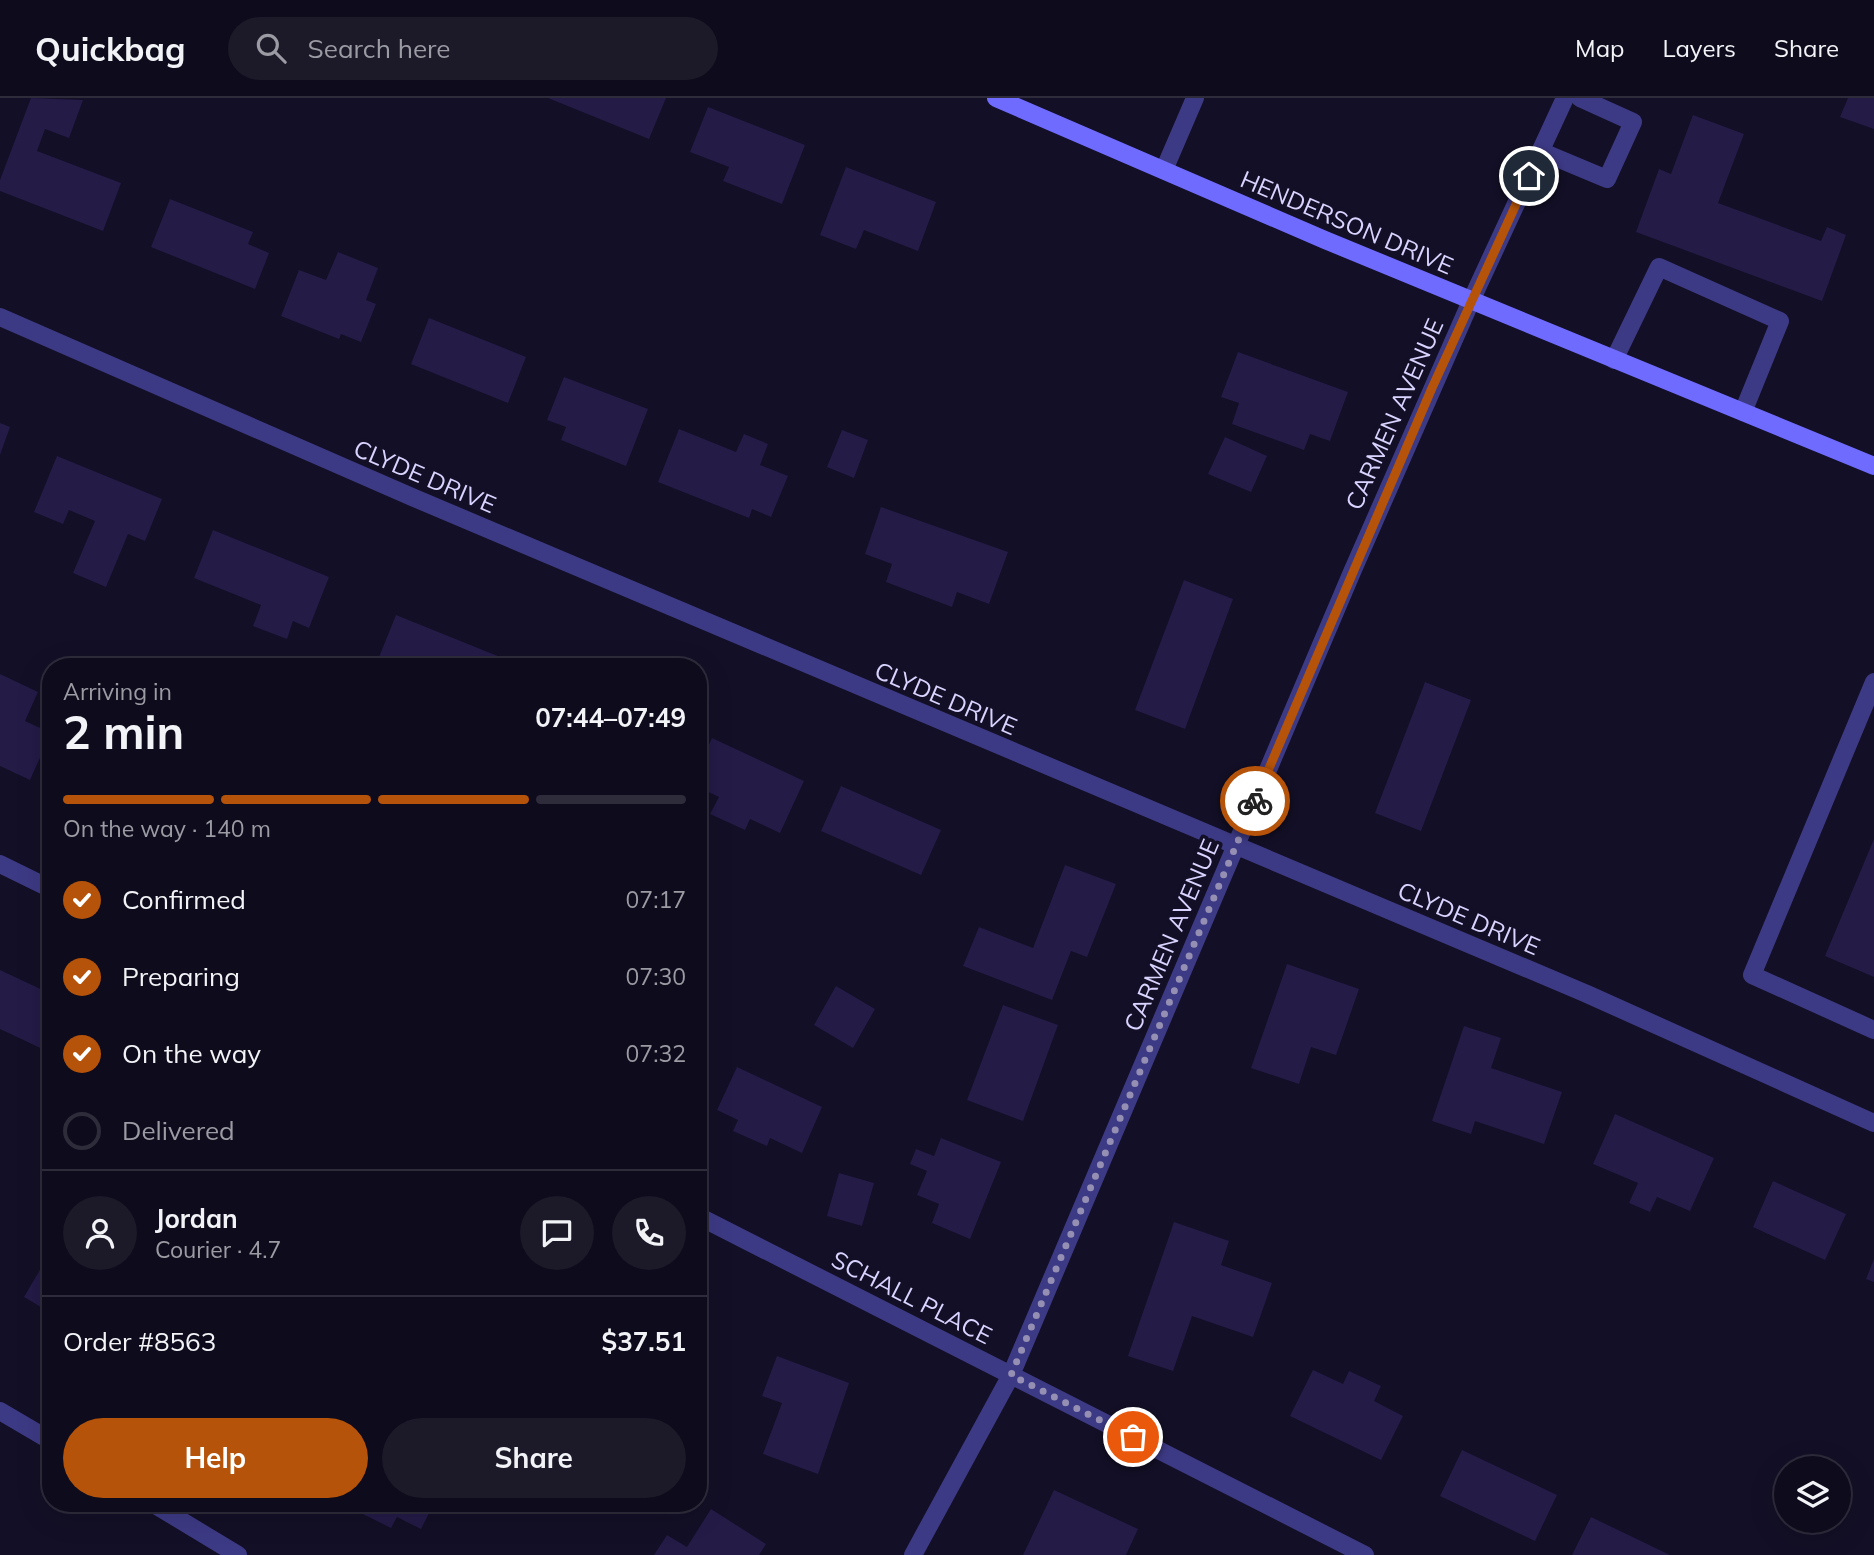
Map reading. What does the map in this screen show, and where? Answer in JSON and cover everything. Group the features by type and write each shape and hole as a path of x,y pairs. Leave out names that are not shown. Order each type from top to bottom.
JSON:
{"main road":[{"name":"HENDERSON DRIVE","path":"996,98 1614,360 1874,466"}],"street":[{"path":"1164,170 1195,98"},
{"name":"CARMEN AVENUE","path":"913,1555 1011,1375 1471,300 1564,98"},
{"path":"1541,150 1607,179 1633,122 1580,98"},
{"path":"1614,360 1659,267 1780,321 1743,412"},
{"name":"CLYDE DRIVE","path":"0,317 424,502 1587,995 1874,1123"},
{"path":"1874,682 1752,975 1874,1030"},
{"path":"0,864 42,885"},
{"name":"SCHALL PLACE","path":"707,1221 1365,1555"},
{"path":"0,1411 42,1436"},
{"path":"167,1512 238,1555"}],"building":[{"path":"31,98 83,100 69,138 45,129 37,151 121,183 103,231 0,191 0,180"},
{"path":"548,98 666,98 649,139"},
{"path":"1848,98 1874,98 1874,129 1840,117"},
{"path":"708,107 805,145 782,204 723,181 729,167 690,152"},
{"path":"1693,115 1744,134 1718,203 1821,241 1827,227 1846,235 1822,301 1636,232 1659,169 1671,174"},
{"path":"846,167 936,202 918,251 864,230 856,249 820,235"},
{"path":"170,199 253,232 248,244 269,253 255,289 151,247"},
{"path":"338,252 378,268 366,300 376,304 361,342 341,334 339,339 281,316 299,270 326,280"},
{"path":"429,318 526,357 508,403 411,364"},
{"path":"1238,352 1348,392 1330,441 1310,434 1304,450 1232,424 1239,403 1221,397"},
{"path":"564,377 648,409 626,466 561,440 566,427 547,420"},
{"path":"0,423 10,427 0,455"},
{"path":"679,429 736,452 744,434 768,444 760,465 788,476 771,517 752,509 749,518 658,482"},
{"path":"842,430 868,440 854,478 827,467"},
{"path":"1225,437 1267,456 1251,492 1208,474"},
{"path":"57,456 162,499 145,541 128,534 106,587 73,573 95,521 69,510 63,524 34,512"},
{"path":"881,507 1008,552 989,604 957,592 952,607 886,582 892,564 865,554"},
{"path":"213,530 329,577 309,628 293,621 287,639 253,626 261,605 194,578"},
{"path":"1184,580 1233,599 1185,729 1135,710"},
{"path":"396,615 503,658 379,658"},
{"path":"0,674 38,692 25,721 42,729 42,753 30,780 0,766"},
{"path":"1425,682 1471,700 1421,831 1375,813"},
{"path":"712,738 804,781 780,833 750,819 745,830 710,814 719,797 707,791 707,749"},
{"path":"841,786 941,830 921,875 821,831"},
{"path":"1874,839 1874,977 1825,956"},
{"path":"1065,865 1116,884 1087,957 1071,951 1052,1000 963,966 979,927 1033,948"},
{"path":"1287,964 1359,989 1336,1055 1311,1047 1299,1084 1251,1068"},
{"path":"0,970 42,990 42,1049 0,1029"},
{"path":"836,986 875,1009 853,1048 814,1025"},
{"path":"1003,1005 1058,1025 1023,1121 967,1100"},
{"path":"1464,1026 1501,1038 1491,1068 1562,1092 1544,1144 1475,1121 1471,1134 1432,1121"},
{"path":"737,1067 822,1107 802,1153 770,1138 767,1146 733,1131 738,1120 717,1110"},
{"path":"1615,1114 1714,1158 1690,1211 1657,1197 1650,1212 1629,1203 1638,1183 1593,1164"},
{"path":"941,1138 1001,1162 970,1239 932,1223 939,1204 917,1195 927,1171 910,1164 916,1149 934,1156"},
{"path":"839,1173 874,1183 862,1226 827,1216"},
{"path":"1773,1181 1846,1214 1825,1260 1753,1227"},
{"path":"1174,1222 1229,1241 1221,1265 1272,1283 1253,1337 1192,1316 1173,1371 1128,1356"},
{"path":"1874,1259 1874,1282 1866,1279"},
{"path":"42,1266 42,1308 24,1297"},
{"path":"777,1356 849,1383 818,1474 763,1454 782,1403 762,1396"},
{"path":"1313,1370 1343,1384 1349,1371 1381,1386 1374,1401 1403,1416 1381,1460 1290,1416"},
{"path":"1462,1450 1557,1495 1535,1541 1440,1496"},
{"path":"1054,1490 1138,1529 1126,1555 1023,1555"},
{"path":"711,1509 766,1544 759,1555 654,1555 667,1535 687,1547"},
{"path":"359,1512 430,1512 421,1529 397,1517 391,1528"},
{"path":"1591,1517 1670,1555 1572,1555"}],"way so far":[{"path":"1133,1437 1011,1375 1255,801"}],"route":[{"path":"1255,801 1432,388 1529,176"}]}
